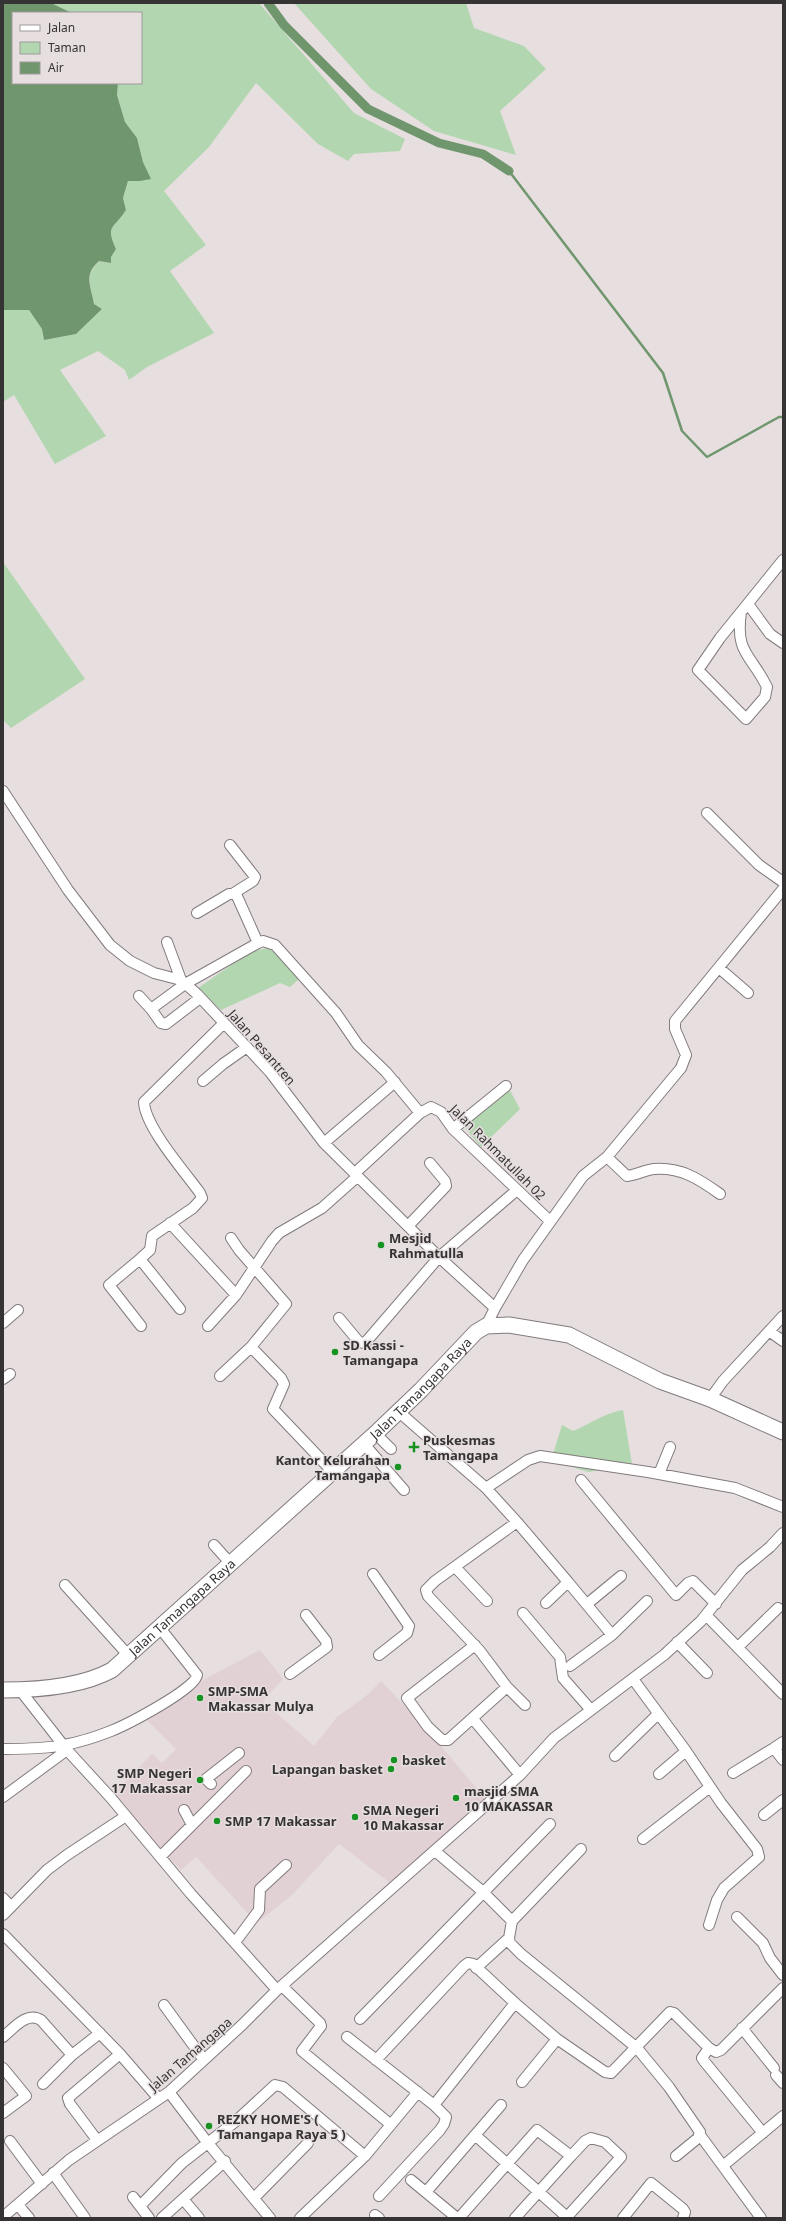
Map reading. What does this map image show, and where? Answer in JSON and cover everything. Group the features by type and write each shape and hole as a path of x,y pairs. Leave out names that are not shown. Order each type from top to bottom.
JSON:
{"main road":[{"path":"486,1326 509,1325 569,1335 660,1381 710,1399 783,1432"},
{"name":"Jalan Tamangapa Raya","path":"3,1690 20,1690 96,1679 112,1670 376,1434 476,1332 486,1326"}],"street":[{"path":"741,612 739,631 740,642 767,687 765,697 746,719 698,670 741,612 783,560"},
{"path":"748,604 770,634 783,643"},
{"name":"Jalan Pesantren","path":"3,791 68,890 110,945 130,961 154,973 183,982 200,998 270,1072 324,1143 439,1257 495,1308"},
{"path":"707,813 759,865 783,882"},
{"path":"197,913 234,893 253,881 255,877 230,845"},
{"path":"486,1326 523,1260 583,1176 607,1157 681,1068 686,1055 675,1029 674,1021 783,889"},
{"path":"234,893 237,895 258,943"},
{"path":"151,1009 183,982 258,943 263,941 275,945 336,1013 358,1045 394,1082 420,1113 322,1208 280,1233 272,1241 236,1295 208,1326"},
{"path":"168,942 183,982"},
{"path":"719,968 748,992"},
{"path":"139,996 161,1023 166,1024 200,998"},
{"path":"141,1326 109,1285 150,1250 150,1239 152,1236 193,1208 202,1198 200,1193 165,1147 153,1125 144,1102 224,1023"},
{"path":"203,1082 223,1064 247,1047"},
{"path":"324,1143 394,1082"},
{"path":"454,1129 506,1086"},
{"name":"Jalan Rahmatullah 02","path":"420,1113 427,1108 436,1108 454,1129 550,1221"},
{"path":"607,1157 627,1176 654,1169 681,1170 696,1177 720,1194"},
{"path":"408,1226 446,1186 445,1181 430,1163"},
{"path":"338,1318 359,1342 365,1343 439,1257 517,1190"},
{"path":"170,1223 236,1295"},
{"path":"220,1376 251,1347 286,1304 239,1250 231,1238"},
{"path":"140,1259 180,1309"},
{"path":"3,1324 18,1310"},
{"path":"710,1399 722,1381 783,1316"},
{"path":"769,1331 783,1340"},
{"path":"251,1347 281,1378 284,1384 273,1409 333,1472"},
{"path":"399,1412 486,1488 517,1522 612,1635"},
{"path":"376,1434 391,1449"},
{"path":"364,1444 404,1490"},
{"path":"659,1474 670,1447"},
{"path":"486,1488 528,1460 540,1456 659,1474 735,1488 783,1507"},
{"path":"581,1480 676,1595 688,1583 693,1581 716,1604"},
{"path":"517,1522 456,1568 435,1581 426,1590 426,1593 475,1645 507,1686 525,1705"},
{"name":"Jalan Tamangapa","path":"3,2217 53,2173 97,2140 169,2092 280,1988 520,1775 554,1738 633,1679 677,1642 716,1604 742,1570 770,1547 783,1533"},
{"path":"214,1545 231,1564"},
{"path":"456,1568 487,1600"},
{"path":"373,1574 409,1628 407,1632 379,1655"},
{"path":"587,1604 621,1576"},
{"path":"546,1603 568,1582"},
{"path":"65,1585 129,1656"},
{"path":"570,1666 612,1635 647,1601"},
{"path":"738,1647 778,1608"},
{"path":"523,1613 560,1657 563,1678 591,1710"},
{"path":"290,1674 327,1647 326,1641 306,1615"},
{"path":"706,1615 783,1694"},
{"path":"3,1797 65,1748 112,1730 138,1717 179,1693 197,1678 194,1671 160,1628"},
{"path":"677,1642 707,1674"},
{"path":"475,1645 407,1698 428,1727 445,1742 473,1719 507,1686"},
{"path":"633,1679 686,1751 710,1787 757,1849 759,1857 724,1888 717,1900 709,1925"},
{"path":"20,1690 65,1748 161,1856 191,1894 280,1988 320,2023 321,2026 302,2051 390,2124"},
{"path":"615,1756 658,1714"},
{"path":"473,1719 520,1775"},
{"path":"733,1773 783,1742"},
{"path":"3,1749 65,1748"},
{"path":"774,1748 783,1760"},
{"path":"659,1774 686,1751"},
{"path":"211,1784 206,1779 239,1753"},
{"path":"161,1856 246,1771"},
{"path":"643,1839 710,1787"},
{"path":"764,1815 783,1800"},
{"path":"184,1810 192,1824"},
{"path":"3,1915 47,1870 126,1816"},
{"path":"360,2019 482,1891 550,1824"},
{"path":"581,1849 512,1921 509,1938 510,1943 521,1954 637,2048 669,2087 696,2125 700,2135 724,2165 761,2218"},
{"path":"435,1851 482,1891 512,1921"},
{"path":"236,1941 259,1910 260,1889 286,1865"},
{"path":"3,1898 11,1907"},
{"path":"737,1917 763,1943 770,1958 783,1975"},
{"path":"3,1934 120,2054 159,2099"},
{"path":"476,1968 490,1953 509,1938"},
{"path":"376,2060 464,1966 470,1962 515,2004 557,2039 608,2073 616,2070 670,2012 674,2013 709,2048 716,2052 721,2050 783,1988"},
{"path":"434,2105 515,2004"},
{"path":"164,2005 204,2060"},
{"path":"3,2037 28,2017 34,2016 41,2020 72,2055"},
{"path":"742,2028 783,2083"},
{"path":"43,2084 72,2055 100,2033"},
{"path":"347,2037 418,2092 446,2117 444,2124 379,2196"},
{"path":"522,2082 557,2039"},
{"path":"709,2048 702,2058 763,2133"},
{"path":"97,2140 70,2104 68,2098 120,2054"},
{"path":"3,2068 26,2096 3,2113"},
{"path":"140,2206 182,2163 207,2142 236,2121 273,2086 279,2085 365,2156"},
{"path":"169,2092 207,2142 225,2161 270,2218"},
{"path":"300,2218 365,2156 418,2092"},
{"path":"426,2192 501,2105"},
{"path":"724,2165 783,2116"},
{"path":"411,2180 458,2218 537,2130 571,2156"},
{"path":"676,2156 700,2135"},
{"path":"475,2136 540,2191 567,2218 621,2157 605,2142 592,2138 585,2141 540,2191 515,2218"},
{"path":"10,2141 42,2184"},
{"path":"254,2198 308,2143"},
{"path":"164,2217 225,2161"},
{"path":"53,2173 85,2218"},
{"path":"623,2218 651,2183 683,2209 685,2212 683,2218"},
{"path":"133,2197 149,2218"},
{"path":"183,2199 199,2218"},
{"path":"18,2205 29,2218"}],"shaded area":[{"name":"SMA Negeri 10 Makassar","path":"260,1650 283,1679 263,1701 314,1746 337,1717 366,1696 381,1681 432,1735 487,1801 393,1885 339,1844 293,1894 257,1923 196,1857 181,1870 110,1797 152,1754 162,1763 176,1749 144,1717 205,1679"}],"green space":[{"path":"51,3 259,3 354,113 405,139 400,151 354,154 348,161 318,144 256,83 209,147 164,191 206,245 170,271 214,333 147,367 129,380 125,370 98,351 60,370 106,436 55,464 14,395 3,402 3,310 29,310 42,329 44,340 76,334 102,309 94,304 90,286 91,271 99,261 110,263 111,257 116,249 111,231 126,210 123,198 128,181 140,181 150,178 143,162 137,138 125,122 117,95 118,84 142,84 142,12 70,12"},
{"path":"294,3 466,3 474,28 524,46 546,69 500,111 516,155 434,131 371,89"},
{"path":"3,562 85,679 11,728 3,720"},
{"path":"268,948 279,954 300,978 290,987 280,983 221,1010 198,988 250,952"},
{"path":"508,1087 520,1109 481,1147 461,1123"},
{"path":"623,1410 632,1464 589,1472 551,1461 562,1425 573,1431 604,1416"}],"water":[{"path":"3,3 51,3 70,12 12,12 12,84 118,84 117,95 125,122 137,138 143,162 151,179 128,181 123,198 126,210 111,231 116,249 111,257 111,263 99,261 91,271 89,281 94,304 102,309 76,334 44,340 42,329 29,310 3,310"}],"waterway":[{"path":"268,3 284,25 368,109 439,143 483,154 509,171"},
{"path":"509,171 663,373 682,431 707,457 779,417 783,417"}],"place":[{"name":"Mesjid Rahmatulla","path":"381,1245"},
{"name":"SD Kassi - Tamangapa","path":"335,1352"},
{"name":"Puskesmas Tamangapa","path":"414,1447"},
{"name":"Kantor Kelurahan Tamangapa","path":"398,1467"},
{"name":"SMP-SMA Makassar Mulya","path":"200,1698"},
{"name":"basket","path":"394,1760"},
{"name":"Lapangan basket","path":"391,1769"},
{"name":"SMP Negeri 17 Makassar","path":"200,1780"},
{"name":"masjid SMA 10 MAKASSAR","path":"456,1798"},
{"name":"SMA Negeri 10 Makassar","path":"355,1817"},
{"name":"SMP 17 Makassar","path":"217,1821"},
{"name":"REZKY HOME'S ( Tamangapa Raya 5 )","path":"209,2126"}]}
